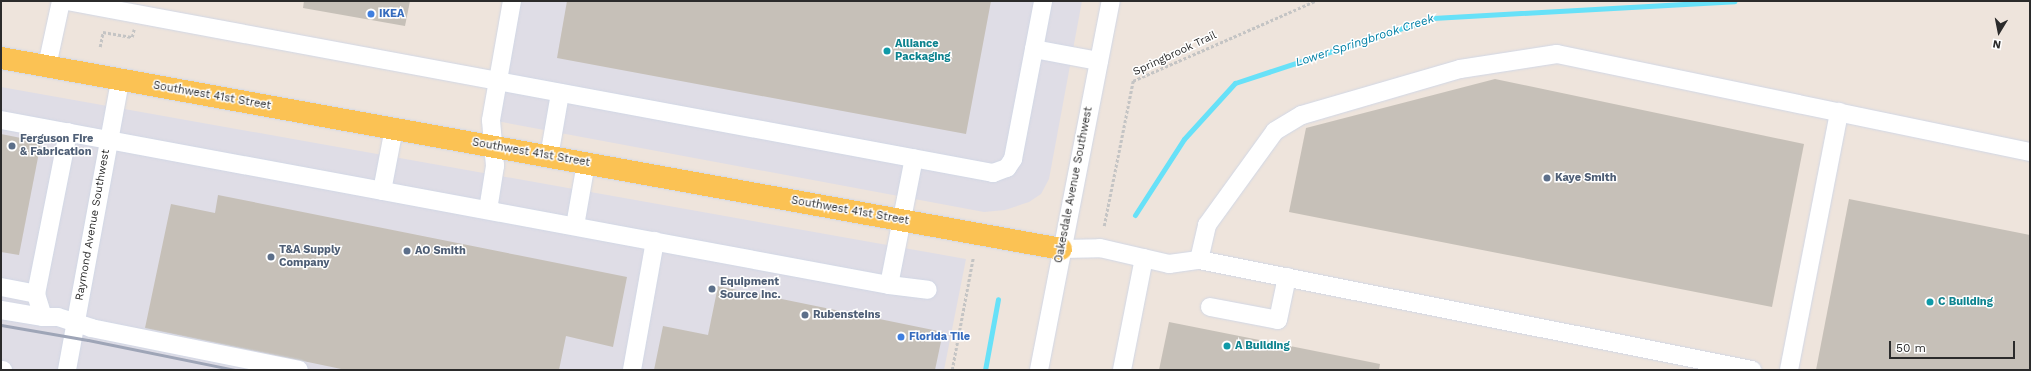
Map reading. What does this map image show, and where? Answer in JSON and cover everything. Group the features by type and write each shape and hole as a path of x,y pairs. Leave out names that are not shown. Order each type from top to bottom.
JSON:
{"main road":[{"name":"Southwest 41st Street","path":"1,58 1061,249"}],"street":[{"path":"47,66 61,1"},
{"path":"67,1 499,80 560,93 993,173 1007,168 1013,159 1043,1"},
{"path":"488,210 495,166 495,147 491,120 512,1"},
{"name":"Oakesdale Avenue Southwest","path":"1039,370 1061,249 1111,1"},
{"path":"1034,49 1099,61"},
{"path":"1199,260 1207,226 1275,131 1302,115 1460,69 1557,54 2030,152"},
{"name":"Raymond Avenue Southwest","path":"67,370 120,80"},
{"path":"549,157 560,93"},
{"path":"1789,370 1839,112"},
{"path":"1,120 889,285 928,290"},
{"path":"382,190 394,128"},
{"path":"43,317 36,294 68,132"},
{"path":"889,285 914,158"},
{"path":"575,226 586,163"},
{"path":"632,370 655,241"},
{"path":"1061,249 1100,248 1170,264 1199,260 1752,370"},
{"path":"1122,370 1144,258"},
{"path":"1210,307 1278,320 1287,277"},
{"path":"1,287 36,294"},
{"path":"1,310 43,317 58,317 76,324 299,370"}],"path":[{"name":"Springbrook Trail","path":"1104,226 1133,81 1315,1"},
{"path":"100,47 103,32 132,37 134,25"},
{"path":"952,370 973,258"}],"shaded area":[{"path":"513,1 1082,1 1049,179 1041,194 1029,202 1005,210 984,212 491,120"},
{"path":"1,87 966,259 944,370 1,370"}],"building":[{"name":"IKEA","path":"304,1 410,1 405,26 303,8"},
{"path":"567,1 991,1 966,134 557,58"},
{"name":"Kaye Smith","path":"1495,79 1804,144 1772,307 1289,212 1306,128"},
{"path":"1,134 41,142 19,255 1,252"},
{"path":"218,195 627,277 613,347 566,336 559,370 346,370 145,328 171,204 215,213"},
{"name":"C Building","path":"1849,199 2030,235 2030,370 1816,370"},
{"path":"718,286 943,332 935,370 654,370 663,326 708,335"},
{"name":"A Building","path":"1169,322 1380,364 1379,370 1159,370"}],"waterway":[{"name":"Lower Springbrook Creek","path":"1135,215 1184,139 1235,83 1433,18 1735,1"},
{"name":"Lower Springbrook Creek","path":"985,370 998,299"}],"railway":[{"path":"1,325 88,340 236,370"}],"place":[{"name":"IKEA","path":"371,14"},
{"name":"Alliance Packaging","path":"887,51"},
{"name":"Ferguson Fire & Fabrication","path":"12,146"},
{"name":"Kaye Smith","path":"1547,178"},
{"name":"AO Smith","path":"407,251"},
{"name":"T&A Supply Company","path":"271,257"},
{"name":"Equipment Source Inc.","path":"712,289"},
{"name":"C Building","path":"1930,302"},
{"name":"Rubensteins","path":"805,315"},
{"name":"Florida Tile","path":"901,337"},
{"name":"A Building","path":"1227,346"}]}
